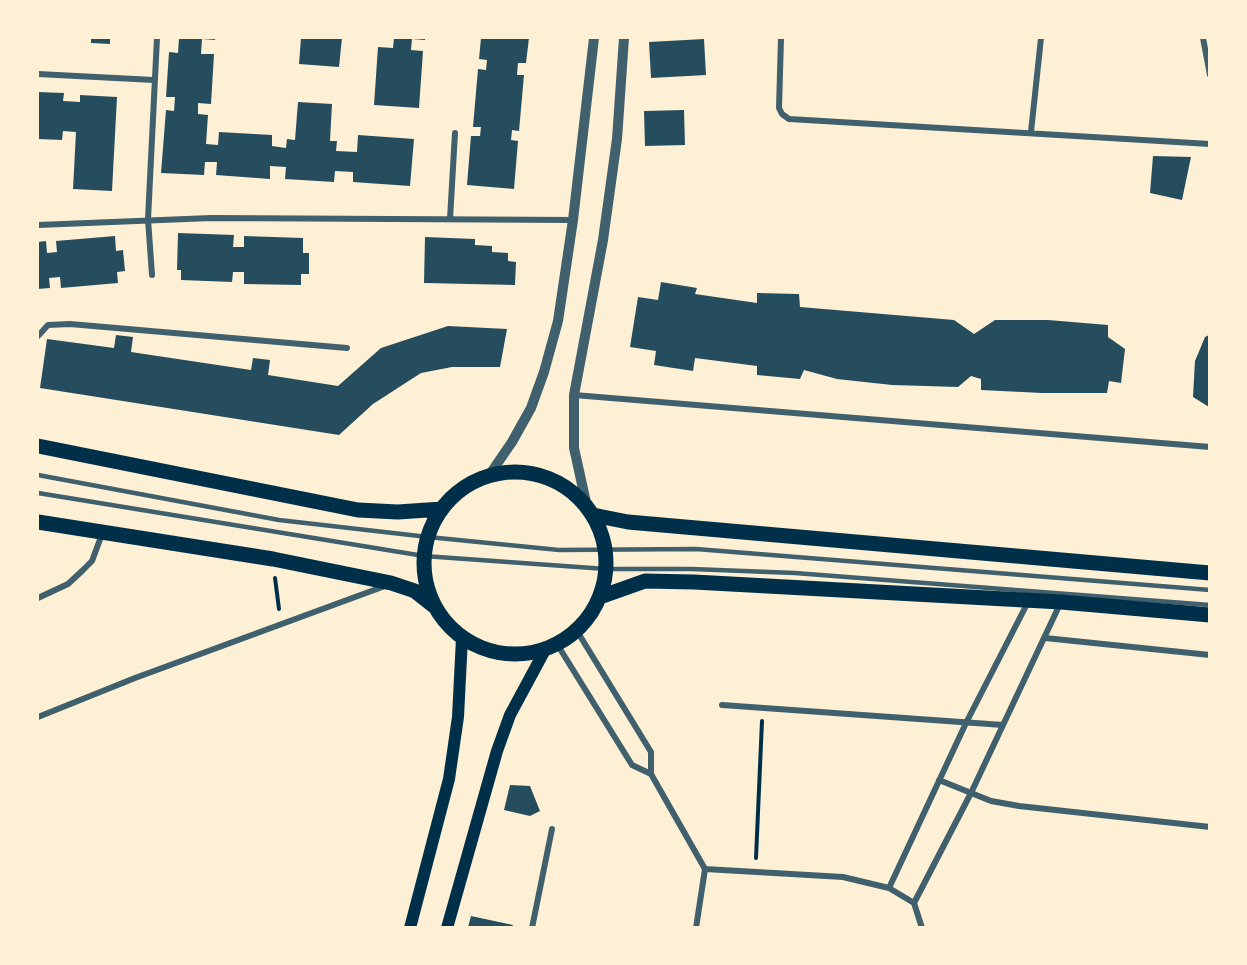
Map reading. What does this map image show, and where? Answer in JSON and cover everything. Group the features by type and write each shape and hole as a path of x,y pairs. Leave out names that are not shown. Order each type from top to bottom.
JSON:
{"main road":[{"path":"38,446 358,510 398,512 442,509"},
{"path":"38,522 102,534 273,559 392,583 415,591 434,606 462,638 488,651 516,655 551,647 577,631 600,597 606,569 606,549 590,511 575,494 542,476 524,472 488,477 462,489 442,509 428,537 424,556 427,590 434,606"},
{"path":"590,511 628,522 1209,573"},
{"path":"600,597 645,581 1061,602 1209,615"},
{"path":"410,927 453,756 459,717 462,638"},
{"path":"447,927 497,751 510,714 551,647"}],"street":[{"path":"152,275 148,219 157,38"},
{"path":"488,477 512,442 531,408 558,321 573,220 594,38"},
{"path":"590,511 574,448 574,394 616,150 624,38"},
{"path":"781,38 779,108 785,117 1209,144"},
{"path":"1031,132 1041,38"},
{"path":"1203,38 1209,75"},
{"path":"38,74 154,80"},
{"path":"450,219 455,133"},
{"path":"38,225 148,219 573,220"},
{"path":"38,336 48,325 70,324 347,348"},
{"path":"574,394 1209,447"},
{"path":"38,598 68,584 82,571 97,551 102,534"},
{"path":"38,717 135,678 392,583"},
{"path":"889,888 966,723 1028,601"},
{"path":"914,903 970,793 1061,602"},
{"path":"577,631 651,752 651,774 705,869 696,927"},
{"path":"1045,638 1209,655"},
{"path":"551,647 632,765 651,774"},
{"path":"722,705 1003,725"},
{"path":"939,780 970,793 1019,806 1209,826"},
{"path":"532,927 552,830"},
{"path":"705,869 755,870 843,877 889,888 914,903 922,927"}],"lane":[{"path":"38,475 279,520 559,550 696,549 1209,590"},
{"path":"38,494 424,556 606,569 692,569 795,573 1209,605"}],"path":[{"path":"755,870 762,708"}],"building":[{"path":"91,38 110,38 110,44 91,43"},
{"path":"179,38 215,38 215,40 202,39 201,54 214,54 211,104 198,103 198,114 208,115 206,144 218,145 219,132 272,135 272,146 286,148 287,139 295,140 298,102 332,104 330,141 337,141 336,151 357,152 358,135 414,139 410,186 353,182 353,172 335,171 334,182 285,179 286,167 270,166 270,179 216,175 217,162 205,162 204,175 161,173 166,110 174,111 175,97 166,97 169,52 178,53"},
{"path":"301,38 342,38 339,67 299,64"},
{"path":"394,38 425,38 425,40 412,39 411,50 423,51 419,108 374,105 378,47 393,48"},
{"path":"481,38 529,38 526,63 518,63 517,75 524,75 519,131 512,130 511,140 518,141 514,189 467,185 471,136 480,136 481,127 473,127 478,69 486,70 487,60 479,59"},
{"path":"704,39 706,75 651,78 649,42"},
{"path":"38,92 64,93 63,101 80,102 80,95 117,97 112,191 73,189 76,132 63,131 62,140 38,139"},
{"path":"684,110 685,145 645,146 644,111"},
{"path":"1153,156 1191,157 1182,200 1150,193"},
{"path":"178,233 234,235 233,247 244,247 244,236 303,238 303,253 309,253 309,274 301,274 301,285 244,284 244,272 233,272 232,282 181,280 181,270 177,270"},
{"path":"115,236 116,251 123,250 125,271 117,272 118,283 61,288 60,277 49,278 50,288 38,289 38,242 46,241 47,253 57,252 56,241"},
{"path":"425,237 475,239 475,245 492,246 492,252 508,253 508,261 516,262 515,285 424,283"},
{"path":"661,282 697,288 695,294 757,303 757,293 799,294 800,307 954,320 974,334 995,320 1048,320 1108,325 1108,337 1125,349 1121,383 1109,381 1107,393 1042,393 981,390 981,379 971,376 958,387 892,385 837,379 804,370 800,379 757,375 757,366 695,358 693,371 654,365 656,351 630,347 638,297 658,300"},
{"path":"448,326 507,329 500,367 452,367 421,373 373,404 339,435 40,388 47,339 114,348 116,335 133,337 131,352 251,370 253,358 270,360 268,375 338,386 381,348"},
{"path":"1209,335 1209,407 1193,397 1195,361 1205,337"},
{"path":"510,785 530,786 540,811 530,816 504,810"},
{"path":"471,916 513,925 512,927 468,927"}]}
